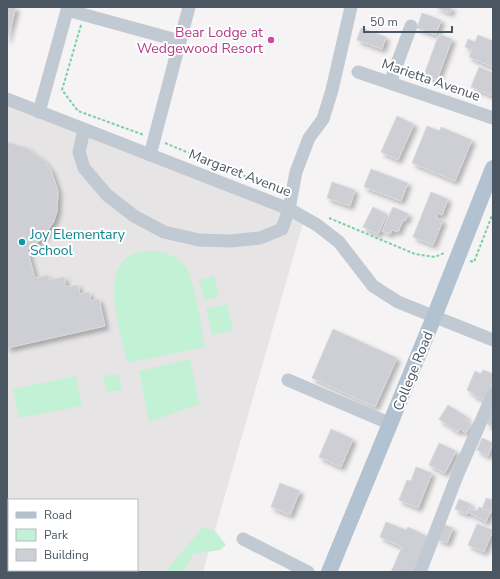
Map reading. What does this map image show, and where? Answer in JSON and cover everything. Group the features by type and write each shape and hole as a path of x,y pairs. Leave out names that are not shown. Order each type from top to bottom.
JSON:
{"main road":[{"name":"College Road","path":"329,572 391,424 493,168"}],"street":[{"path":"150,156 189,7"},
{"path":"84,130 79,152 84,168 107,195 134,216 164,232 199,240 230,241 260,238 282,229 289,209 296,172 309,138 323,119 332,90 351,7"},
{"path":"39,112 67,8 180,41"},
{"path":"390,83 411,26"},
{"name":"Marietta Avenue","path":"358,72 493,118"},
{"name":"Margaret Avenue","path":"7,99 289,209 317,225 339,242 373,286 398,302 493,340"},
{"path":"288,380 391,424"},
{"path":"420,572 457,476 493,394"},
{"path":"243,539 308,572"}],"path":[{"path":"84,14 62,90 78,111 154,139 270,187"},
{"path":"328,217 415,254 435,257 446,252 474,262 493,213"}],"shaded area":[{"path":"7,99 305,216 203,572 15,572 138,571 138,499 8,499 8,554"}],"green space":[{"path":"154,251 180,260 186,267 195,293 205,347 127,363 114,301 114,284 117,270 125,259 138,252"},
{"path":"214,276 219,297 204,300 199,280"},
{"path":"227,304 233,330 212,335 206,309"},
{"path":"190,359 199,404 149,422 139,371"},
{"path":"119,374 122,390 106,392 103,376"},
{"path":"76,376 82,406 19,418 13,389"},
{"path":"203,527 214,530 226,545 220,550 193,554 183,572 165,572"}],"building":[{"path":"7,7 16,7 7,40"},
{"path":"435,7 452,7 450,13"},
{"path":"422,13 441,20 436,35 417,28"},
{"path":"361,28 386,37 382,49 357,40"},
{"path":"439,34 452,39 437,80 424,75"},
{"path":"478,35 493,41 493,67 469,57 472,50 465,47 468,39 475,42"},
{"path":"479,67 493,73 493,96 471,87"},
{"path":"397,116 414,124 398,160 381,152"},
{"path":"427,126 440,131 441,127 472,140 455,181 412,163"},
{"name":"Joy Elementary School","path":"7,142 27,148 44,161 51,170 58,191 57,211 54,221 42,239 27,249 35,278 48,275 49,280 64,277 66,287 78,285 80,294 89,292 91,301 99,299 105,326 7,348"},
{"path":"371,169 408,183 401,201 364,187"},
{"path":"332,182 355,190 350,206 327,198"},
{"path":"431,192 448,199 442,215 438,213 436,218 443,220 433,245 413,237"},
{"path":"373,207 387,214 378,234 363,227"},
{"path":"393,207 409,214 405,221 403,220 398,232 392,230 390,234 382,231"},
{"path":"333,329 397,358 375,407 312,378"},
{"path":"483,370 493,374 493,382 485,400 473,395 473,393 467,390 475,371 481,374"},
{"path":"448,405 467,417 465,420 472,424 466,433 460,429 458,432 439,419"},
{"path":"493,409 493,427 487,424"},
{"path":"331,429 353,439 341,467 319,457"},
{"path":"482,438 493,443 488,456 477,450"},
{"path":"439,443 456,451 445,473 429,465"},
{"path":"416,467 432,473 418,508 399,500 407,480 411,481"},
{"path":"280,483 300,491 290,515 271,507"},
{"path":"486,498 493,500 491,513 482,509"},
{"path":"459,499 471,504 467,514 455,509"},
{"path":"479,507 490,512 486,522 468,512 470,508 477,511"},
{"path":"386,522 406,530 408,527 431,538 415,572 391,572 402,547 380,537"},
{"path":"443,524 453,528 447,543 437,539"},
{"path":"477,524 493,530 484,552 468,545"}],"place":[{"name":"Bear Lodge at Wedgewood Resort","path":"271,40"},
{"name":"Joy Elementary School","path":"22,242"}]}
